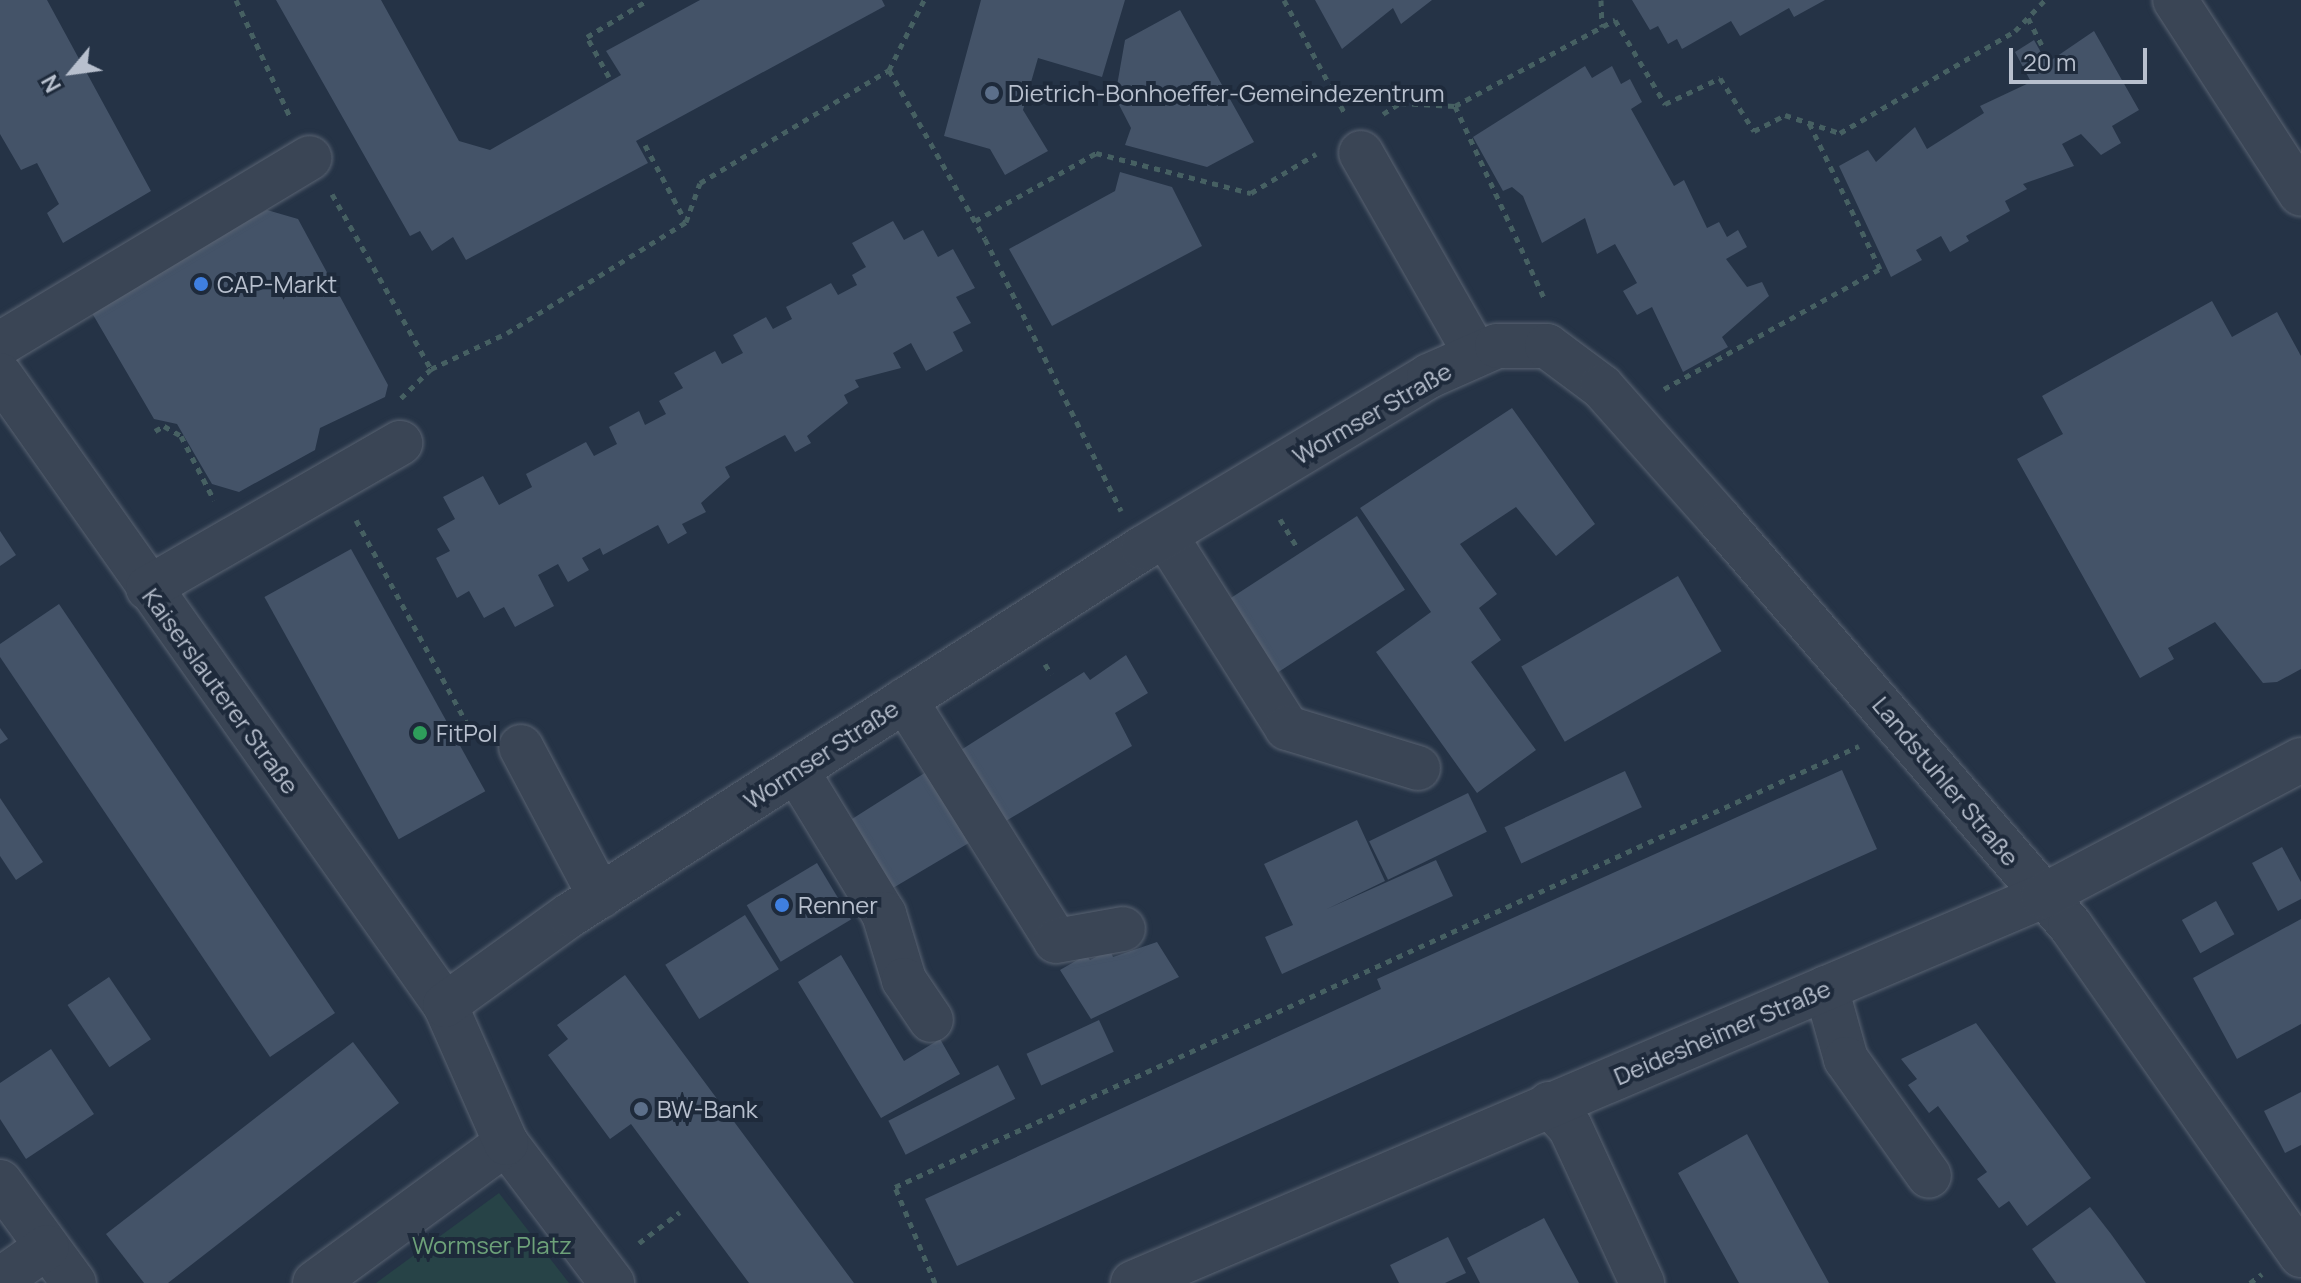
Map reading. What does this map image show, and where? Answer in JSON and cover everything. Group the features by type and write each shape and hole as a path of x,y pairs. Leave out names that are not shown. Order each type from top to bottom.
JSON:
{"street":[{"path":"2175,0 2301,194"},
{"path":"1352,134 1476,355"},
{"path":"0,344 309,158"},
{"name":"Wormser Straße","path":"445,1005 600,896 1154,541 1476,355 1497,346 1547,346"},
{"name":"Landstuhler Straße","path":"1547,346 1602,387 2043,896 2301,1255"},
{"name":"Kaiserslauterer Straße","path":"0,375 445,1005"},
{"path":"148,588 400,443"},
{"path":"1154,541 1287,728 1418,768"},
{"path":"905,700 1056,941 1123,929"},
{"path":"521,747 600,896"},
{"name":"Deidesheimer Straße","path":"1133,1283 2043,896 2301,760"},
{"path":"796,770 884,914 904,980 931,1020"},
{"path":"1826,988 1846,1059 1929,1176"},
{"path":"445,1005 506,1143 612,1283"},
{"path":"1549,1104 1570,1127 1642,1283"},
{"path":"315,1283 506,1143"},
{"path":"0,1182 74,1283"},
{"path":"0,1280 47,1247"}],"path":[{"path":"609,77 587,37 648,0"},
{"path":"431,369 507,333 686,222 700,183 889,70 924,0"},
{"path":"1284,0 1352,134"},
{"path":"1601,0 1602,27"},
{"path":"975,221 1096,153 1251,193 1400,103 1455,106 1615,20 1665,104 1720,78 1754,131 1785,115 1840,133 2028,18 2045,0"},
{"path":"2028,18 2043,47"},
{"path":"889,70 1154,541"},
{"path":"1455,106 1552,312 1547,346"},
{"path":"1655,394 1880,269 1808,123"},
{"path":"645,145 686,222"},
{"path":"155,431 164,426 181,436 220,511"},
{"path":"935,1283 895,1187 1899,727"}],"green space":[{"name":"Wormser Platz","path":"499,1193 569,1283 376,1283"}],"building":[{"path":"0,0 47,0 151,191 63,243 47,213 59,204 37,163 21,170 0,134"},
{"path":"276,0 381,0 459,141 490,150 621,75 606,51 700,0 882,0 885,6 636,141 648,163 466,260 453,237 432,251 420,231 410,236"},
{"name":"Dietrich-Bonhoeffer-Gemeindezentrum","path":"981,0 1125,0 1102,77 1038,58 1023,110 1048,151 1005,175 990,149 944,136"},
{"path":"1315,0 1432,0 1401,24 1393,8 1342,49"},
{"path":"1632,0 1825,0 1794,17 1789,8 1740,36 1731,21 1682,49 1677,39 1668,44 1658,26 1650,30"},
{"path":"1180,10 1254,142 1207,167 1125,145 1131,128 1115,97 1125,40"},
{"path":"2094,31 2139,110 2112,126 2121,143 2101,155 2081,134 2062,144 2074,166 2023,184 2027,189 2005,201 2010,211 1966,236 1969,241 1950,252 1941,236 1916,250 1922,260 1891,277 1839,166 1868,150 1876,162 1915,127 1927,149 1984,113 1980,106 2031,82 2015,52 2034,40 2047,63"},
{"path":"1585,66 1592,78 1612,66 1621,84 1630,79 1642,102 1631,109 1674,186 1684,180 1707,228 1719,222 1727,237 1738,230 1747,247 1726,259 1747,287 1762,282 1769,296 1722,337 1728,347 1683,372 1652,307 1637,315 1623,291 1637,283 1615,244 1597,254 1585,218 1542,243 1523,196 1512,187 1503,191 1473,137"},
{"path":"1120,172 1172,187 1202,246 1052,326 1009,249 1115,191"},
{"path":"267,210 298,219 388,385 385,397 320,428 315,450 239,492 212,484 177,424 154,419 92,313 95,304"},
{"path":"893,221 904,240 923,230 938,257 953,249 975,288 956,297 971,323 953,332 963,351 926,371 911,343 893,353 901,368 855,380 859,387 844,395 848,403 807,436 811,443 795,452 785,435 725,467 730,477 701,503 706,512 682,524 687,533 668,544 658,525 603,555 600,548 582,558 589,570 568,582 558,564 538,575 554,606 515,627 504,607 484,618 469,591 457,598 436,558 450,551 437,529 455,519 443,497 483,476 499,505 532,487 526,474 586,442 594,456 617,444 609,427 639,411 645,425 666,414 659,401 683,388 674,373 715,351 722,364 743,353 733,335 766,317 773,329 792,319 786,307 831,283 838,295 857,285 852,275 866,267 852,243"},
{"path":"2212,301 2232,337 2277,312 2301,356 2301,669 2277,682 2263,683 2215,622 2168,648 2174,659 2140,678 2017,459 2063,434 2042,396"},
{"path":"1512,408 1595,524 1556,556 1516,507 1460,544 1497,594 1479,608 1501,640 1471,662 1536,750 1477,793 1376,652 1431,612 1360,508"},
{"path":"1357,516 1405,590 1270,677 1222,604"},
{"path":"0,531 16,555 0,566"},
{"path":"351,549 485,791 399,839 264,597"},
{"path":"1678,576 1722,651 1565,742 1521,666"},
{"path":"59,604 335,1013 270,1057 0,657 0,644"},
{"path":"1126,655 1148,693 1115,713 1132,746 893,888 852,819 1084,672 1090,680"},
{"path":"0,728 8,739 0,744"},
{"path":"1842,770 1877,849 957,1266 925,1199 1381,989 1377,979"},
{"path":"1625,771 1642,807 1521,863 1504,827"},
{"path":"1468,793 1487,832 1388,880 1369,841"},
{"path":"0,798 43,862 16,880 0,856"},
{"path":"1357,820 1385,881 1327,909 1436,860 1453,896 1282,974 1265,937 1293,925 1264,864"},
{"path":"2282,847 2301,882 2301,899 2278,911 2252,863"},
{"path":"817,863 851,920 781,962 747,905"},
{"path":"2216,901 2234,934 2200,953 2182,920"},
{"path":"745,915 779,969 699,1019 665,965"},
{"path":"2301,919 2301,1024 2237,1059 2193,978"},
{"path":"1157,942 1179,977 1091,1019 1060,970 1086,955 1090,960 1110,950 1113,957"},
{"path":"841,955 904,1061 940,1039 960,1074 881,1118 798,982"},
{"path":"625,975 854,1283 749,1283 631,1124 610,1139 548,1055 568,1039 557,1025"},
{"path":"109,977 151,1039 109,1067 68,1005"},
{"path":"1099,1020 1114,1052 1041,1086 1026,1054"},
{"path":"1976,1023 2091,1178 2027,1226 2009,1201 1999,1208 1977,1179 1987,1172 1938,1106 1929,1113 1908,1085 1917,1079 1901,1059"},
{"path":"353,1042 399,1103 168,1283 144,1283 106,1234"},
{"path":"51,1049 94,1114 26,1159 0,1119 0,1083"},
{"path":"998,1065 1015,1099 906,1155 888,1121"},
{"path":"2301,1092 2301,1145 2285,1153 2264,1111"},
{"path":"1747,1134 1829,1283 1739,1283 1678,1173"},
{"path":"2090,1207 2146,1283 2056,1283 2032,1249"},
{"path":"1544,1218 1579,1283 1480,1283 1467,1258"},
{"path":"1448,1237 1466,1273 1445,1283 1399,1283 1390,1265"}],"place":[{"name":"Dietrich-Bonhoeffer-Gemeindezentrum","path":"992,93"},
{"name":"CAP-Markt","path":"201,284"},
{"name":"FitPol","path":"420,733"},
{"name":"Renner","path":"782,905"},
{"name":"BW-Bank","path":"641,1109"}]}
